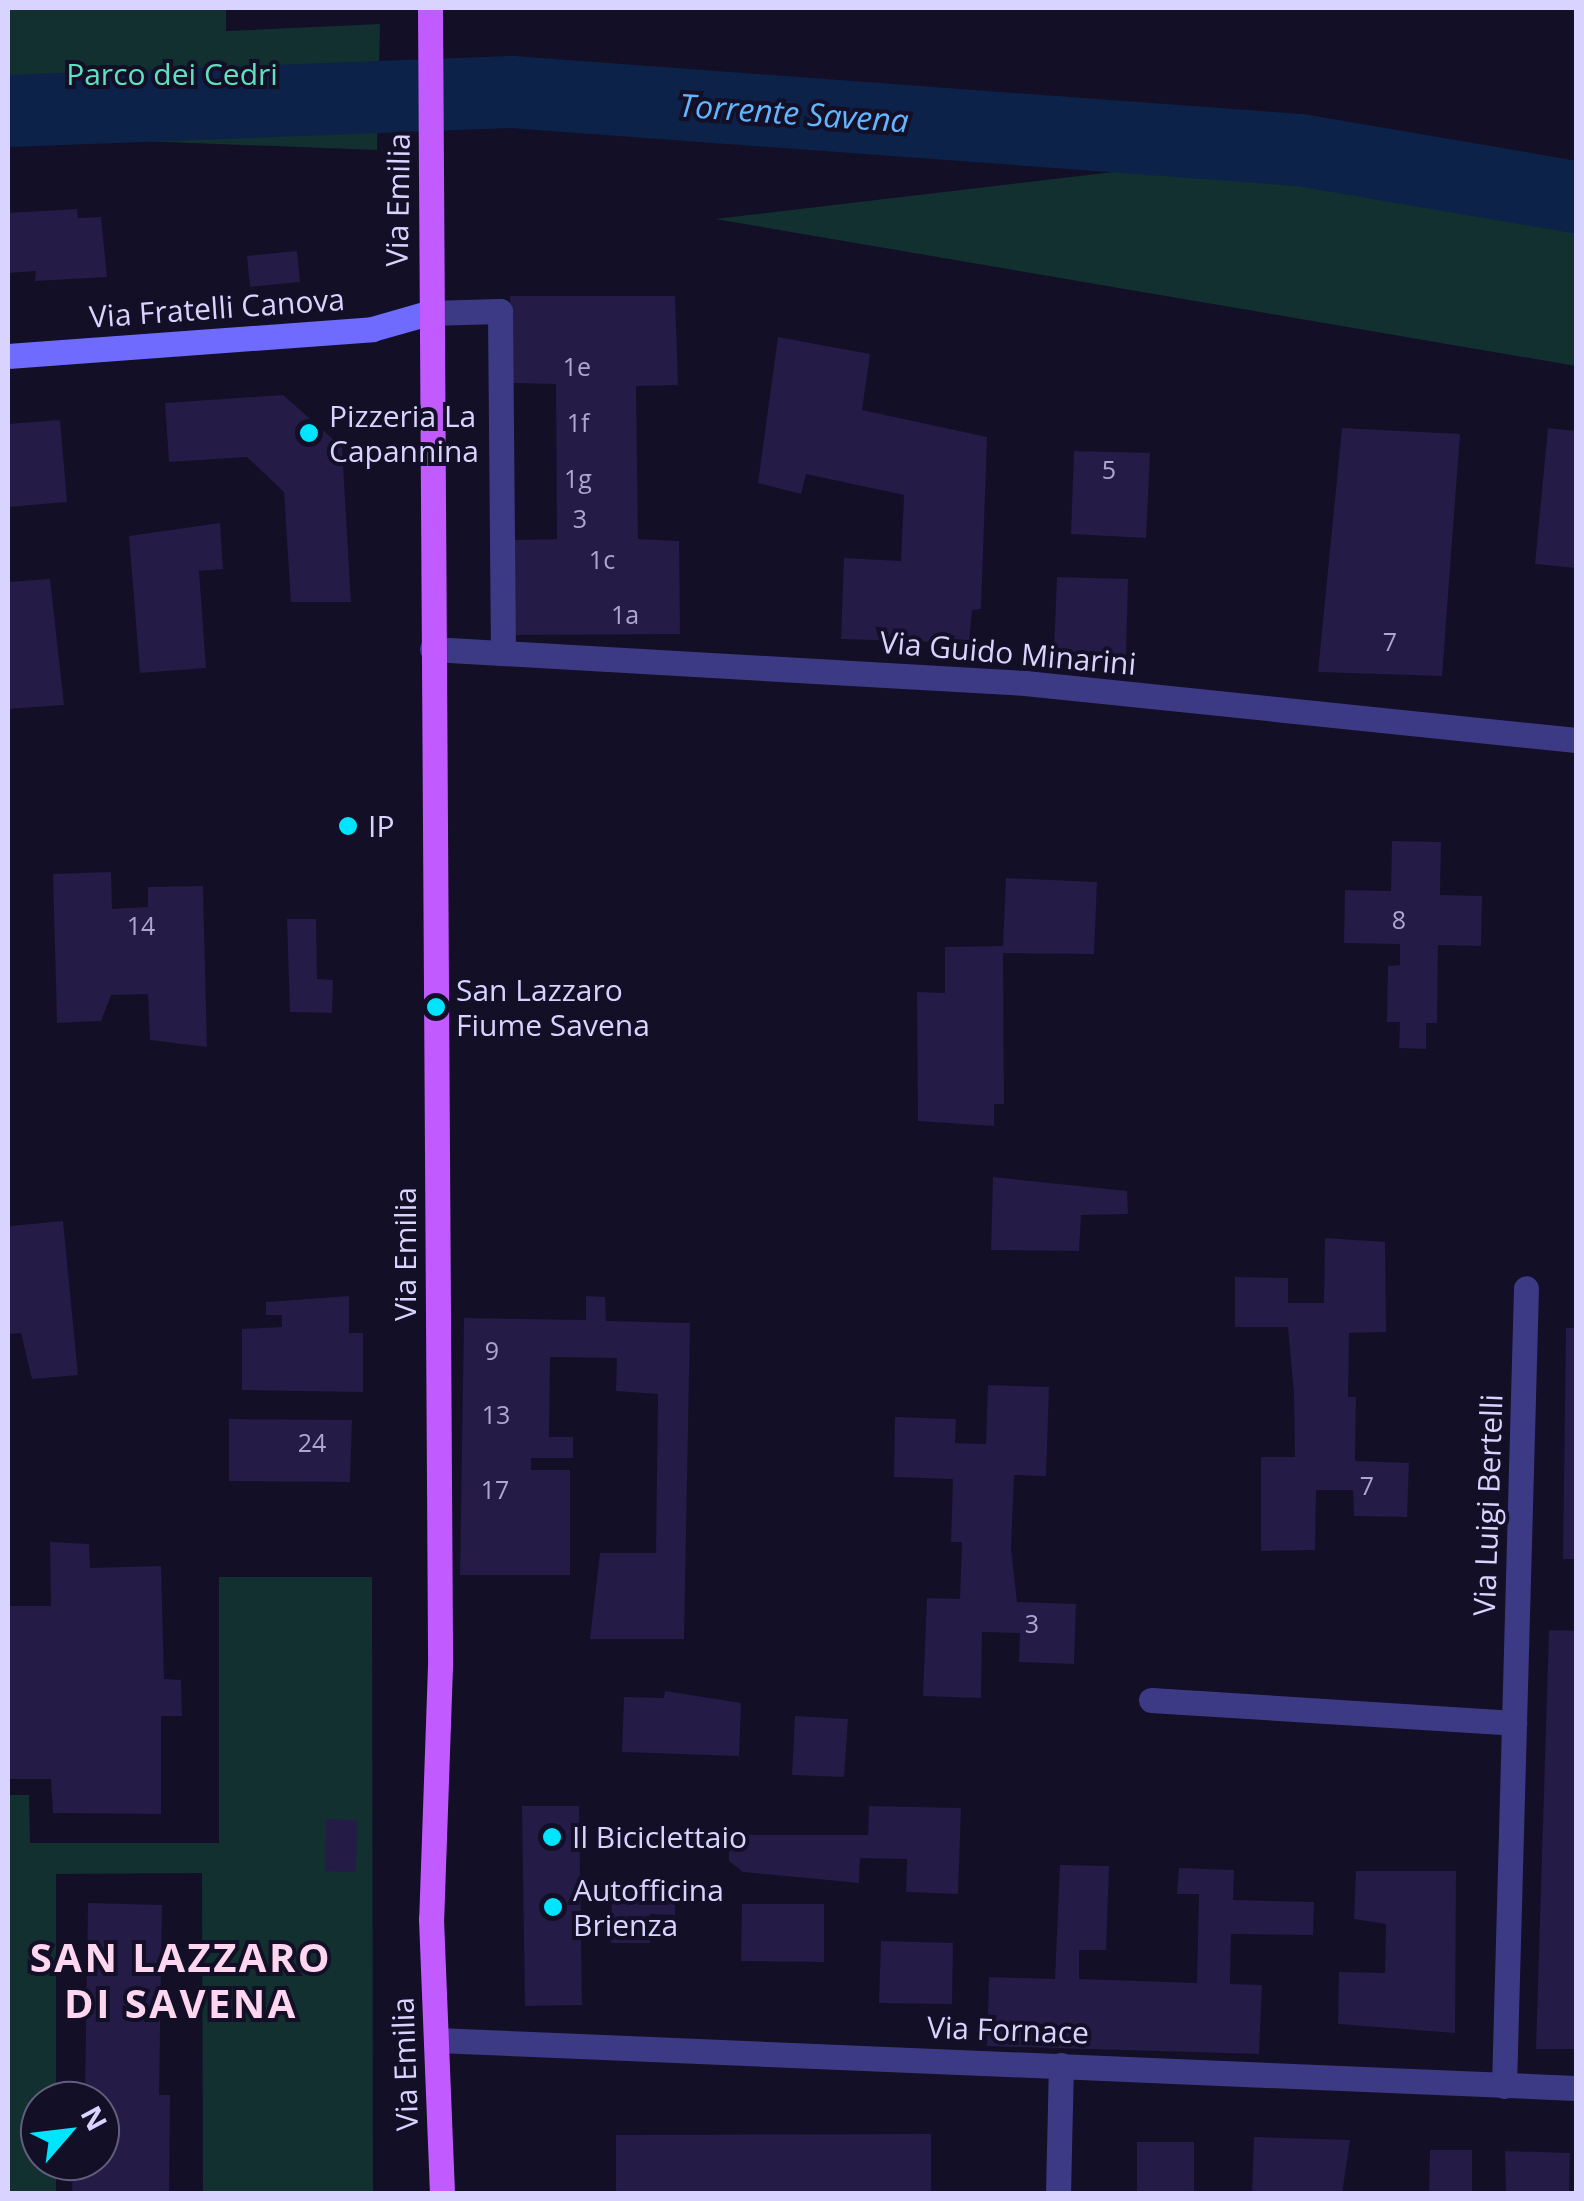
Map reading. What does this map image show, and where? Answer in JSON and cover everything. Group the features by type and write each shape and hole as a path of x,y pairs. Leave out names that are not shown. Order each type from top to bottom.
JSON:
{"main road":[{"name":"Via Emilia","path":"430,8 432,208 428,313 437,2040 442,2194"}],"street":[{"path":"428,313 500,311 503,652"},
{"name":"Via Fratelli Canova","path":"8,356 372,329 428,313"},
{"name":"Via Guido Minarini","path":"432,649 1025,683 1576,740"},
{"name":"Via Luigi Bertelli","path":"1504,2086 1526,1288"},
{"path":"1151,1700 1514,1723"},
{"name":"Via Fornace","path":"437,2040 1576,2088"},
{"path":"1058,2194 1062,2065"}],"green space":[{"name":"Parco dei Cedri","path":"8,8 226,8 226,31 380,24 377,150 8,136"},
{"path":"1300,150 1576,197 1576,366 715,219"},
{"path":"219,1577 372,1577 373,2193 203,2193 202,1873 56,1874 56,2081 20,2081 20,2181 56,2181 56,2193 8,2194 8,1795 29,1795 30,1843 219,1843"}],"building":[{"path":"77,209 78,218 101,217 107,277 35,281 36,271 8,273 8,213"},
{"path":"297,251 300,282 250,287 247,256"},
{"path":"510,296 675,296 678,385 636,386 638,539 679,541 680,634 515,635 515,540 557,539 556,384 512,383"},
{"path":"778,337 870,354 862,410 987,437 981,609 972,610 969,643 841,639 844,558 901,561 904,495 806,474 801,494 758,483"},
{"path":"283,395 342,447 351,602 291,602 284,492 247,457 169,462 165,403"},
{"path":"60,420 67,502 8,507 8,424"},
{"path":"1342,428 1460,434 1442,676 1318,672"},
{"path":"1548,428 1576,431 1576,568 1535,564"},
{"path":"1074,451 1150,453 1146,538 1071,534"},
{"path":"220,523 223,569 199,571 206,668 140,673 129,536"},
{"path":"1057,577 1128,579 1126,657 1054,652"},
{"path":"50,579 64,705 8,709 8,582"},
{"path":"1392,841 1441,842 1440,895 1482,896 1481,946 1438,945 1437,1023 1426,1023 1426,1049 1399,1048 1400,1022 1387,1022 1388,966 1400,965 1400,944 1344,943 1345,890 1391,891"},
{"path":"111,872 112,909 148,907 148,887 203,886 207,1047 150,1040 148,994 111,995 101,1021 57,1023 53,874"},
{"path":"1006,878 1097,882 1094,954 1003,953 1004,1104 994,1104 994,1126 918,1121 917,992 945,993 945,947 1003,946"},
{"path":"287,919 316,919 317,979 333,980 332,1013 290,1012"},
{"path":"993,1177 1127,1191 1128,1214 1081,1215 1079,1251 991,1250"},
{"path":"63,1221 78,1375 32,1379 21,1333 8,1334 10,1226"},
{"path":"1325,1238 1385,1242 1386,1332 1349,1333 1348,1397 1356,1397 1355,1461 1409,1463 1407,1517 1354,1516 1353,1490 1316,1490 1315,1550 1261,1551 1261,1457 1295,1457 1288,1327 1235,1327 1235,1277 1288,1278 1288,1303 1324,1303"},
{"path":"349,1296 349,1333 363,1333 363,1392 242,1390 242,1329 282,1327 282,1315 266,1315 266,1302"},
{"path":"586,1296 605,1297 606,1321 690,1323 684,1639 590,1639 600,1553 656,1553 658,1394 616,1391 617,1358 550,1357 549,1437 573,1437 573,1458 531,1458 531,1470 570,1470 570,1575 460,1575 464,1318 586,1320"},
{"path":"1566,1328 1576,1328 1576,1559 1563,1559"},
{"path":"988,1385 1049,1387 1046,1476 1014,1475 1011,1549 1017,1602 1076,1604 1074,1664 1019,1662 1020,1633 982,1632 981,1698 923,1696 927,1598 960,1599 962,1542 951,1542 953,1479 894,1477 895,1417 956,1419 955,1443 986,1444"},
{"path":"229,1419 352,1420 350,1482 229,1481"},
{"path":"50,1542 89,1544 90,1568 161,1566 164,1679 181,1680 182,1716 161,1716 161,1814 53,1813 51,1779 8,1779 8,1606 51,1606"},
{"path":"1549,1630 1576,1631 1576,2049 1536,2049"},
{"path":"665,1691 741,1703 739,1756 622,1752 624,1697 664,1698"},
{"path":"795,1716 848,1719 844,1777 792,1775"},
{"path":"522,1806 579,1806 582,2005 525,2006"},
{"path":"869,1806 961,1808 958,1894 906,1892 907,1859 860,1858 859,1883 743,1872 729,1861 729,1835 868,1835"},
{"path":"326,1819 357,1820 356,1872 325,1871"},
{"path":"1060,1865 1109,1866 1106,1950 1079,1950 1079,1979 1197,1983 1199,1894 1177,1894 1179,1868 1234,1870 1233,1900 1314,1902 1313,1935 1231,1934 1230,1984 1262,1985 1259,2054 987,2046 989,1977 1055,1979"},
{"path":"1356,1871 1456,1871 1455,2033 1338,2024 1339,1972 1385,1973 1386,1924 1354,1919"},
{"path":"612,1891 675,1892 675,1915 650,1914 650,1943 611,1943"},
{"path":"88,1903 162,1905 159,2095 170,2095 169,2194 72,2194 72,2181 120,2181 120,2081 85,2081"},
{"path":"742,1904 824,1904 824,1962 741,1961"},
{"path":"881,1941 953,1943 952,2004 879,2003"},
{"path":"931,2134 931,2194 616,2194 616,2135"},
{"path":"1254,2137 1350,2140 1342,2194 1252,2194"},
{"path":"1137,2142 1194,2142 1194,2194 1137,2194"},
{"path":"1430,2150 1472,2150 1472,2194 1429,2194"},
{"path":"1505,2151 1570,2153 1569,2194 1506,2194"}],"waterway":[{"name":"Torrente Savena","path":"8,111 512,92 1300,150 1576,197"}],"place":[{"name":"Pizzeria La Capannina","path":"309,433"},
{"name":"IP","path":"348,826"},
{"name":"San Lazzaro Fiume Savena","path":"436,1007"},
{"name":"Il Biciclettaio","path":"552,1837"},
{"name":"Autofficina Brienza","path":"553,1907"}],"district":[{"name":"SAN LAZZARO DI SAVENA","path":"181,1980"}]}
